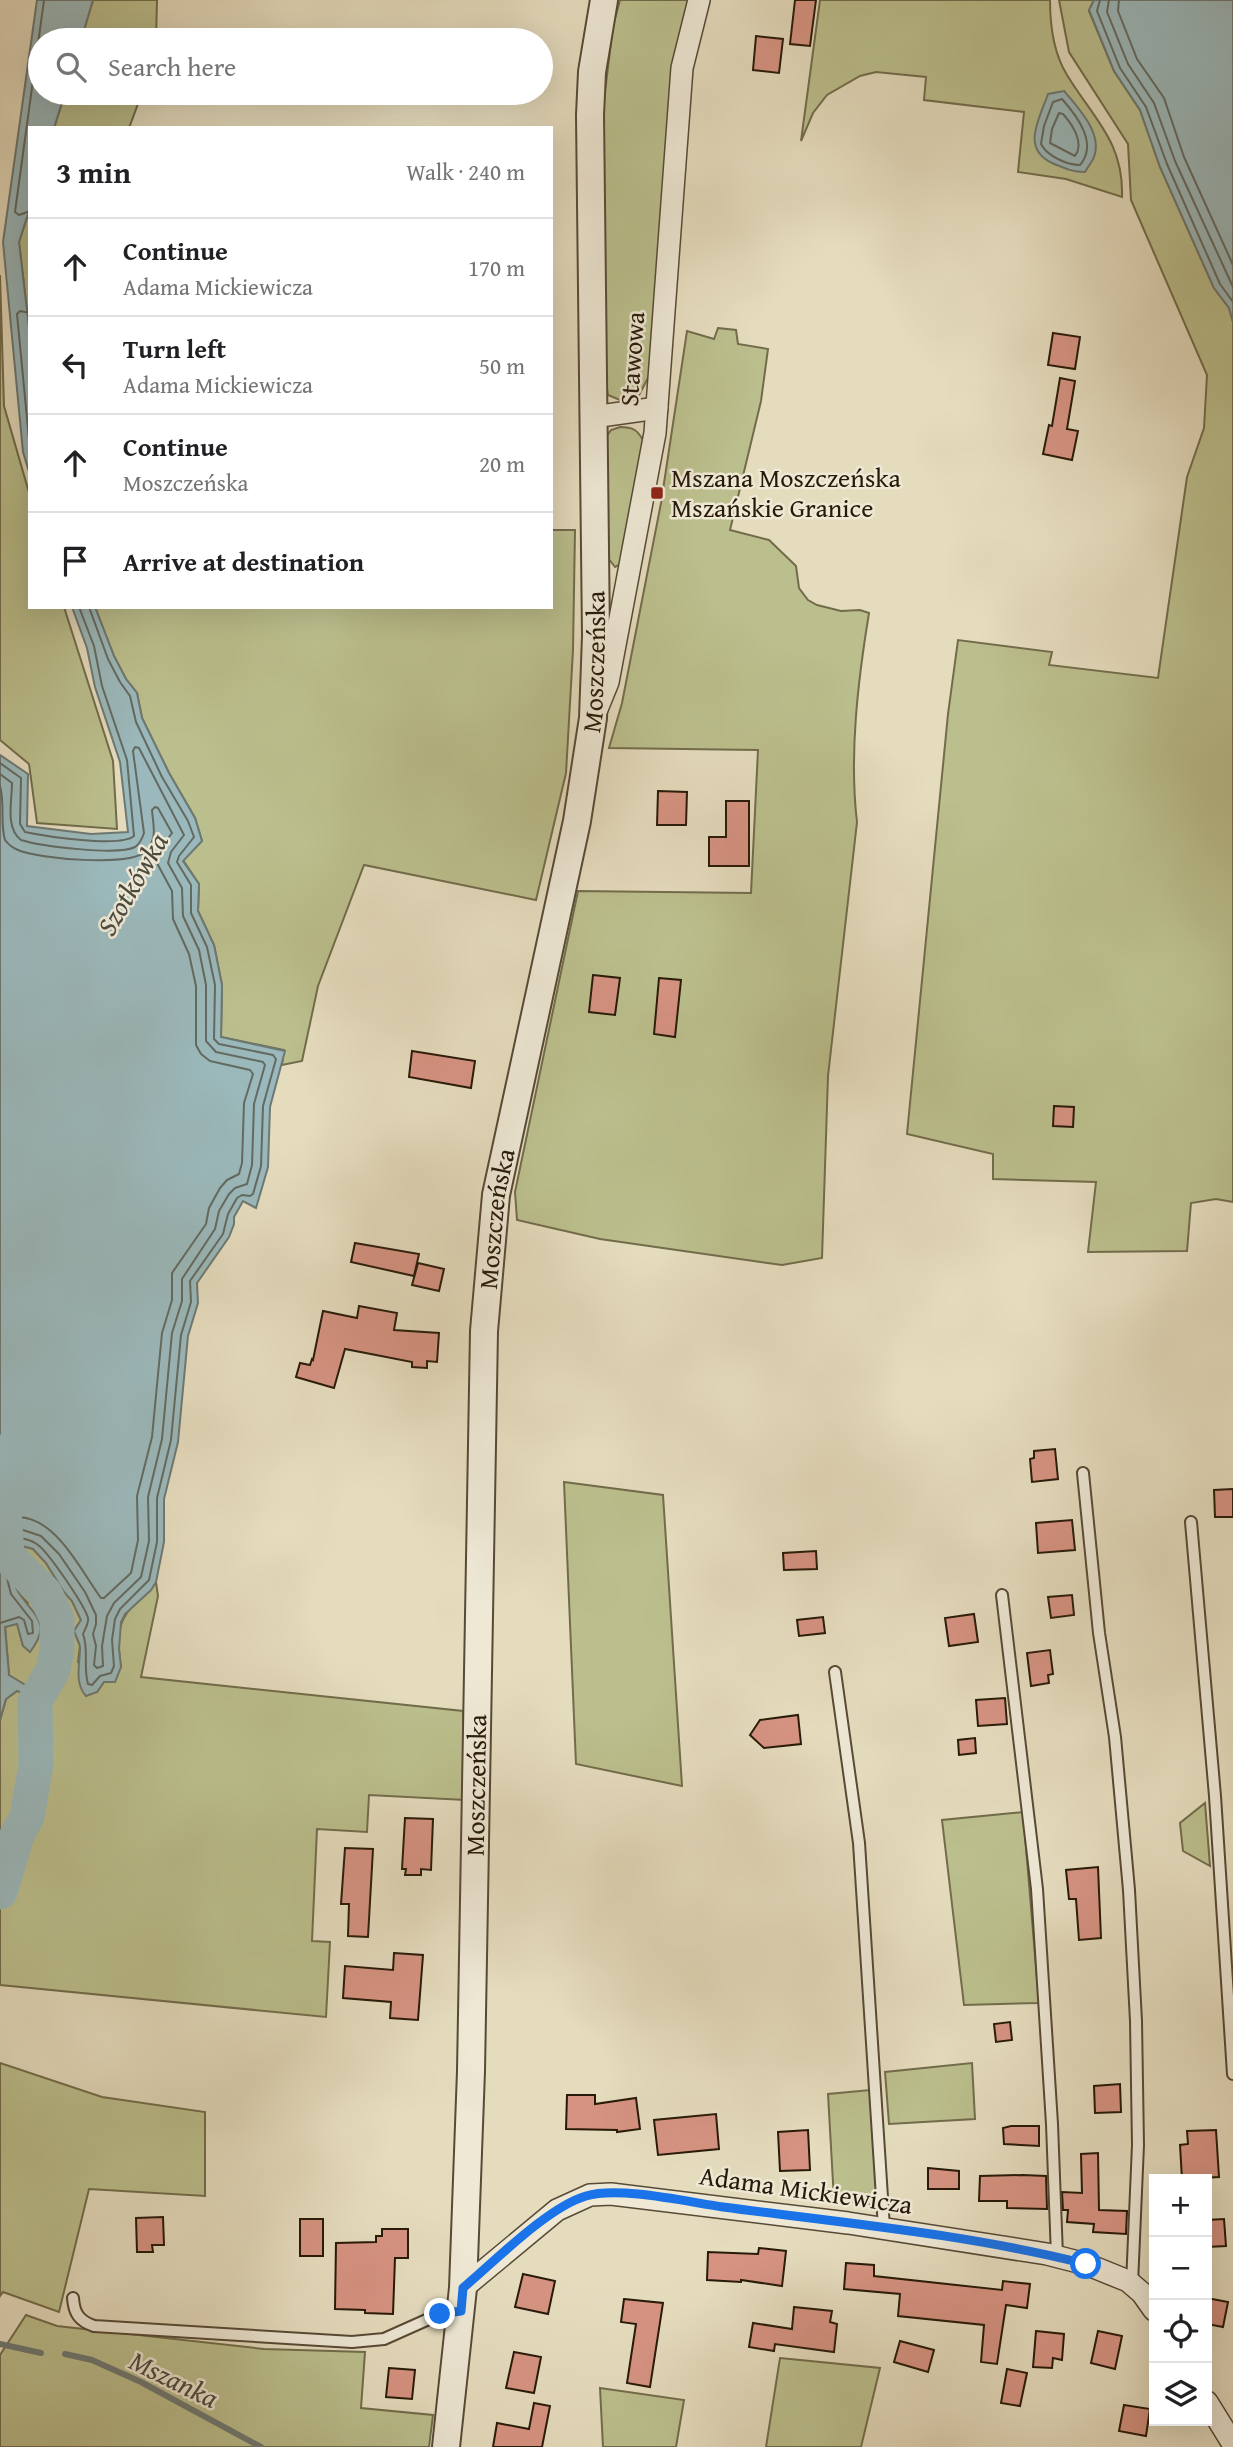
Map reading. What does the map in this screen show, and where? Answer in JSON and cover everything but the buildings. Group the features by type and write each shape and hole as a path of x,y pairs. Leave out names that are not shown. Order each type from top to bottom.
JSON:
{"street":[{"name":"Moszczeńska","path":"446,2447 462,2299 471,2071 484,1331 496,1195 577,821 593,718 596,636 590,115 592,72 604,0"},
{"name":"Stawowa","path":"593,718 608,682 655,433 682,68 699,0"},
{"path":"593,417 657,408"},
{"name":"Adama Mickiewicza","path":"462,2299 557,2210 590,2195 629,2195 884,2228 1057,2256 1114,2274 1132,2284 1149,2303"},
{"path":"1212,2410 1233,2444"}],"lane":[{"path":"1083,1472 1100,1633 1115,1737 1129,1890 1136,2021 1138,2145 1132,2284"},
{"path":"1191,1522 1215,1796 1233,2074"},
{"path":"1002,1595 1037,1889 1052,2124 1057,2256"},
{"path":"835,1672 859,1843 884,2228"},
{"path":"73,2298 78,2316 94,2326 338,2342 384,2339 440,2314 462,2299"}],"green space":[{"path":"93,0 157,0 156,28 85,28"},
{"path":"620,0 689,0 649,376 637,399 620,400 608,395 605,378 602,117 613,26"},
{"path":"820,0 1050,0 1052,29 1059,58 1112,146 1118,161 1122,197 1066,179 1018,172 1024,112 924,100 926,77 876,72 860,76 827,95 813,113 801,141"},
{"path":"1059,0 1094,0 1089,11 1114,71 1140,110 1160,167 1214,288 1229,308 1233,322 1233,1202 1216,1199 1191,1203 1187,1251 1088,1252 1096,1182 993,1179 993,1154 907,1134 948,714 958,640 1052,652 1049,665 1158,678 1187,477 1204,428 1207,375 1131,200 1128,144 1069,52"},
{"path":"61,105 138,105 130,126 55,126"},
{"path":"28,214 28,319 19,242"},
{"path":"0,275 4,406 28,489 28,609 65,609 113,761 117,829 37,823 29,764 0,740"},
{"path":"718,328 736,330 738,344 768,349 761,401 730,530 769,540 796,566 799,588 808,600 841,611 860,610 869,613 861,664 854,744 857,822 828,1076 822,1258 782,1265 600,1239 517,1220 515,1192 578,891 751,893 758,750 609,748 622,703 661,503 687,331 714,339"},
{"path":"620,427 635,430 644,442 620,564 615,567 608,558 604,440 611,430"},
{"path":"553,530 575,530 573,650 566,773 536,900 364,865 318,986 302,1061 282,1065 284,1050 221,1037 222,985 214,945 198,911 199,884 183,860 202,841 195,818 142,718 137,693 114,656 96,609 553,609"},
{"path":"564,1482 663,1495 682,1786 576,1764"},
{"path":"15,1544 33,1549 72,1601 81,1620 74,1631 80,1646 78,1662 97,1692 121,1667 119,1643 123,1620 156,1582 158,1596 141,1677 463,1711 465,1800 369,1795 367,1832 317,1829 312,1941 330,1942 326,2017 0,1985 0,1720 6,1699 17,1691 9,1675 5,1627 17,1623 23,1646 28,1603 17,1592 7,1555"},
{"path":"1205,1803 1210,1866 1183,1851 1180,1823"},
{"path":"1023,1812 1039,2003 964,2005 942,1820"},
{"path":"0,2063 102,2097 205,2112 205,2196 89,2189 59,2312 3,2292 0,2296"},
{"path":"972,2063 975,2119 889,2124 885,2072"},
{"path":"870,2090 877,2195 874,2205 834,2200 828,2094"},
{"path":"26,2315 57,2326 264,2349 365,2352 361,2408 433,2415 429,2447 0,2447 0,2355"},
{"path":"780,2358 880,2368 861,2447 766,2447"},
{"path":"600,2388 684,2400 676,2447 603,2447"}],"water":[{"path":"37,0 93,0 85,28 33,28"},
{"path":"1094,0 1233,0 1233,322 1229,308 1214,288 1160,167 1140,110 1114,71 1089,10"},
{"path":"28,64 28,105 61,105 55,126 28,126 28,214 19,242 28,319 28,468 23,452 3,242"},
{"path":"1064,91 1088,121 1095,139 1094,157 1085,172 1052,163 1037,150 1035,133 1048,94"},
{"path":"73,609 96,609 114,656 137,693 142,718 195,818 202,841 183,861 199,884 198,911 214,945 222,985 221,1037 285,1051 270,1107 268,1167 256,1208 243,1201 234,1217 229,1237 197,1283 198,1303 188,1336 178,1442 164,1499 164,1542 156,1582 125,1614 121,1622 121,1667 115,1682 104,1682 97,1692 86,1696 82,1691 79,1679 80,1646 74,1631 81,1620 72,1601 46,1563 33,1549 15,1544 8,1555 13,1580 39,1621 40,1634 30,1652 23,1646 17,1624 5,1627 9,1675 27,1686 25,1694 17,1691 6,1699 0,1720 0,755 28,774 27,826 91,834 128,832 120,762 95,687 87,648"}],"waterway":[{"name":"Szotkówka","path":"0,1452 7,1555 45,1593 57,1619 57,1650 53,1670 35,1701 36,1764 27,1817 17,1835 0,1892"},
{"name":"Mszanka","path":"0,2344 41,2353"},
{"name":"Mszanka","path":"65,2354 92,2360 141,2382 261,2447"}],"place":[{"name":"Mszana Moszczeńska Mszańskie Granice","path":"657,493"}],"route":[{"path":"440,2314 461,2311 463,2288 557,2210 590,2195 629,2195 848,2223 1047,2254 1086,2264"}]}
